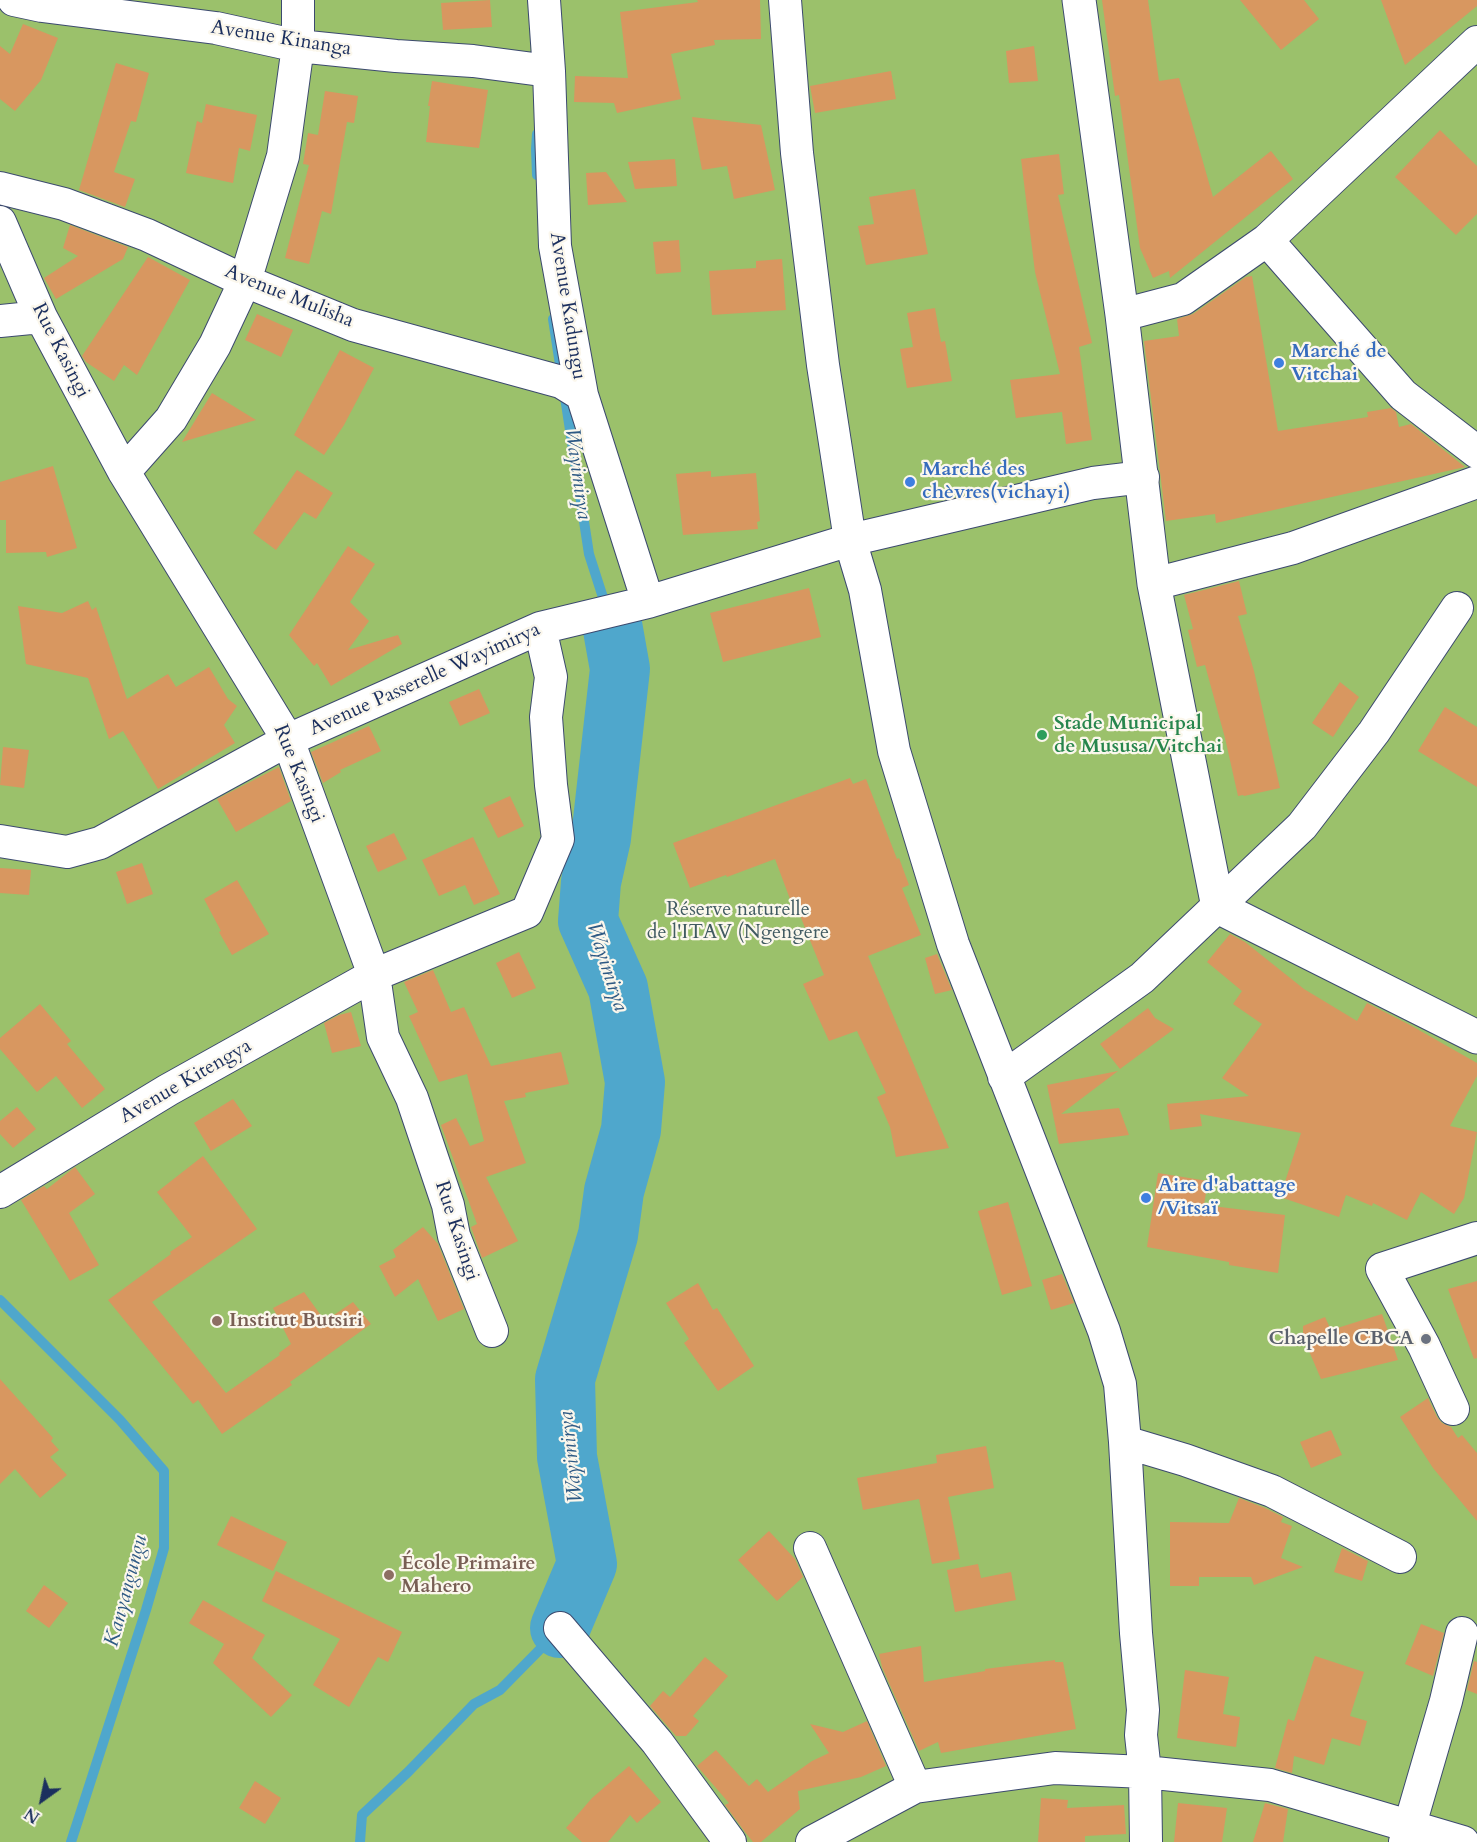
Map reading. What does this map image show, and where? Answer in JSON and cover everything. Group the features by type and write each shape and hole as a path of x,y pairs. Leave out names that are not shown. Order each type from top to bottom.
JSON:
{"street":[{"name":"Avenue Kinanga","path":"14,0 42,6 216,28 298,46 549,71"},
{"path":"124,472 171,419 215,345 245,281 283,156 298,46 298,0"},
{"name":"Avenue Kadungu","path":"544,0 549,71 555,246 582,395 636,605"},
{"path":"785,0 797,153 824,365 850,540 866,590 894,751 953,944 1104,1331 1120,1384 1143,1710 1141,1735 1145,1772 1146,1842"},
{"path":"1079,0 1143,477 1154,584 1218,907"},
{"path":"1122,315 1183,299 1267,240 1477,42"},
{"name":"Avenue Mulisha","path":"0,188 64,204 147,236 245,281 353,325 561,382 582,395"},
{"name":"Rue Kasingi","path":"0,222 41,317 124,472 288,740 374,975 383,1037 412,1098 448,1205 454,1236 492,1331"},
{"path":"1267,240 1404,395 1477,452"},
{"path":"0,321 41,317"},
{"name":"Avenue Passerelle Wayimirya","path":"0,841 67,852 100,843 288,740 540,628 636,605 850,540 1093,483 1143,477"},
{"path":"1154,584 1293,548 1477,482"},
{"path":"1004,1077 1142,978 1302,826 1374,732 1456,608"},
{"name":"Avenue Kitengya","path":"0,1192 168,1090 374,975 527,912 558,839 546,717 550,677 540,628"},
{"path":"1218,907 1477,1037"},
{"path":"1453,1409 1424,1346 1382,1269 1477,1238"},
{"path":"1125,1442 1185,1460 1272,1491 1400,1557"},
{"path":"810,1548 915,1787"},
{"path":"560,1628 657,1742 730,1842"},
{"path":"1407,1835 1446,1701 1462,1633"},
{"path":"812,1842 915,1787 1055,1768 1145,1772 1270,1785 1407,1835 1463,1842"}],"green space":[{"name":"Réserve naturelle de l'ITAV (Ngengere","path":"0,0 1477,0 1477,1842 0,1842"}],"building":[{"path":"490,0 492,27 443,30 441,3"},
{"path":"697,0 760,0 761,39 714,40 715,45 671,54 681,99 617,113 614,103 574,102 575,76 628,78 620,12 698,2"},
{"path":"1102,0 1148,0 1159,81 1179,78 1213,197 1271,151 1293,179 1170,278 1169,271 1153,278 1140,248 1119,95 1115,96"},
{"path":"1240,0 1304,0 1319,19 1281,50"},
{"path":"1381,0 1477,0 1477,6 1405,65"},
{"path":"23,24 58,38 41,80 15,111 0,99 0,46 10,54"},
{"path":"1034,46 1038,81 1009,83 1006,51"},
{"path":"116,63 149,73 136,122 131,121 114,172 135,179 125,207 79,190"},
{"path":"891,71 896,99 815,113 810,86"},
{"path":"432,81 488,90 479,148 426,142"},
{"path":"325,91 358,96 354,123 347,122 331,214 322,211 309,264 285,258 309,165 303,164 308,133 318,135"},
{"path":"206,104 257,115 250,151 239,148 233,183 186,173 197,121 202,123"},
{"path":"692,117 761,125 775,190 734,199 727,166 702,170"},
{"path":"1440,130 1477,166 1477,214 1456,235 1395,177"},
{"path":"1059,154 1064,194 1058,195 1092,343 1079,347 1092,440 1066,444 1062,412 1016,418 1010,380 1060,374 1035,272 1021,159"},
{"path":"675,159 677,186 635,189 628,162"},
{"path":"606,172 627,202 588,205 586,173"},
{"path":"915,189 928,254 866,265 858,226 874,224 869,197"},
{"path":"70,225 128,247 123,259 56,299 44,278 78,256 63,248"},
{"path":"679,240 681,272 656,274 653,242"},
{"path":"148,257 190,280 137,375 124,365 114,381 86,362 82,356"},
{"path":"782,259 786,310 712,315 709,271 756,268 756,261"},
{"path":"1252,276 1278,431 1368,417 1367,412 1391,408 1396,412 1399,427 1411,424 1465,467 1216,523 1215,514 1166,521 1144,341 1179,336 1177,319 1193,314 1246,277"},
{"path":"935,308 941,342 945,341 952,381 907,388 900,349 913,347 907,313"},
{"path":"257,314 293,330 281,357 245,340"},
{"path":"340,350 374,368 344,425 324,455 294,435"},
{"path":"212,393 256,420 182,442"},
{"path":"53,466 77,548 47,557 46,552 6,553 6,520 0,520 0,482"},
{"path":"297,470 333,493 316,519 304,512 276,550 253,533"},
{"path":"711,471 711,477 756,473 760,521 757,522 758,529 683,535 676,474"},
{"path":"348,546 375,564 350,602 369,621 348,650 398,635 402,644 331,686 317,663 314,666 289,635"},
{"path":"1239,581 1247,614 1238,616 1254,671 1280,788 1244,796 1238,796 1205,665 1197,667 1188,630 1193,629 1184,595"},
{"path":"809,588 821,637 723,662 710,613"},
{"path":"88,601 92,610 96,607 127,699 168,674 176,687 209,667 228,699 237,706 224,725 235,743 158,789 123,731 109,739 88,678 26,664 18,606 62,613"},
{"path":"1340,682 1359,697 1333,737 1312,723"},
{"path":"479,689 490,713 460,726 449,702"},
{"path":"1445,707 1477,727 1477,787 1418,751"},
{"path":"369,726 381,751 340,770 341,772 323,783 311,752"},
{"path":"3,747 29,750 24,788 0,785"},
{"path":"279,767 291,801 236,832 217,799"},
{"path":"850,778 853,784 866,779 909,885 902,888 921,935 868,956 949,1148 896,1157 890,1127 877,1097 886,1093 857,1031 829,1041 803,984 824,975 775,859 690,888 673,843"},
{"path":"510,796 524,826 498,838 483,808"},
{"path":"394,833 407,859 378,872 366,846"},
{"path":"473,837 500,894 474,905 465,885 439,896 422,860"},
{"path":"142,863 153,894 127,904 116,872"},
{"path":"0,868 31,870 29,895 0,893"},
{"path":"237,880 269,934 232,955 204,899"},
{"path":"1230,934 1245,942 1304,989 1357,1021 1367,1003 1477,1063 1477,1076 1450,1126 1477,1132 1464,1198 1454,1214 1421,1192 1407,1220 1373,1203 1372,1206 1346,1195 1339,1217 1280,1197 1301,1133 1200,1114 1202,1126 1170,1130 1167,1104 1249,1096 1222,1078 1262,1024 1233,1004 1242,991 1207,962"},
{"path":"519,952 536,988 512,998 496,963"},
{"path":"937,954 952,990 935,994 925,958"},
{"path":"433,970 451,1012 464,1007 491,1066 561,1052 569,1084 525,1093 526,1097 504,1101 526,1163 486,1177 518,1241 482,1258 471,1227 477,1224 441,1125 456,1118 470,1146 484,1141 467,1074 439,1082 409,1016 418,1012 404,982"},
{"path":"40,1004 71,1041 67,1044 105,1089 82,1108 56,1076 37,1092 0,1049 0,1038"},
{"path":"1148,1008 1155,1018 1174,1029 1120,1069 1100,1044"},
{"path":"351,1012 361,1046 332,1053 324,1023"},
{"path":"1118,1071 1061,1114 1119,1108 1129,1135 1059,1144 1047,1085"},
{"path":"233,1099 252,1126 211,1151 194,1123"},
{"path":"17,1107 36,1129 13,1148 0,1134 0,1121"},
{"path":"203,1156 257,1229 152,1302 226,1393 280,1355 279,1353 291,1344 273,1308 304,1292 325,1321 353,1302 371,1324 290,1382 292,1385 222,1434 198,1400 193,1404 108,1300 192,1237 157,1192"},
{"path":"75,1167 95,1194 69,1213 99,1265 70,1281 21,1200 44,1186 47,1189"},
{"path":"1158,1173 1208,1181 1204,1205 1285,1215 1278,1273 1147,1247"},
{"path":"1008,1202 1032,1286 1002,1295 978,1211"},
{"path":"423,1227 438,1244 464,1309 438,1321 418,1279 395,1297 379,1266 396,1257 393,1250"},
{"path":"1062,1274 1074,1303 1051,1310 1042,1280"},
{"path":"1477,1281 1477,1358 1474,1359 1448,1289"},
{"path":"698,1283 713,1310 717,1308 754,1366 718,1391 684,1343 689,1339 666,1303"},
{"path":"1382,1314 1398,1360 1321,1379 1303,1337 1303,1326 1325,1317 1331,1330"},
{"path":"0,1379 53,1438 51,1441 59,1450 50,1457 67,1475 40,1498 15,1469 0,1484"},
{"path":"1428,1398 1442,1423 1451,1427 1458,1438 1462,1435 1477,1453 1477,1521 1433,1468 1400,1417"},
{"path":"1331,1430 1342,1455 1311,1468 1300,1442"},
{"path":"986,1446 994,1488 948,1497 960,1559 932,1564 919,1499 863,1510 857,1478 937,1463 936,1455"},
{"path":"1239,1498 1283,1517 1281,1522 1292,1526 1281,1558 1303,1567 1254,1585 1251,1577 1199,1577 1199,1586 1170,1586 1170,1522 1229,1523"},
{"path":"231,1516 287,1542 273,1571 217,1545"},
{"path":"769,1531 795,1559 803,1577 777,1601 738,1560"},
{"path":"1342,1548 1368,1561 1362,1581 1334,1572"},
{"path":"978,1564 981,1578 1011,1572 1016,1600 955,1612 947,1570"},
{"path":"276,1571 402,1632 388,1662 378,1657 349,1707 313,1685 340,1639 262,1601"},
{"path":"44,1585 68,1603 49,1628 26,1611"},
{"path":"203,1600 265,1635 252,1658 292,1695 271,1717 213,1663 224,1644 189,1623"},
{"path":"1421,1624 1444,1633 1433,1676 1405,1664"},
{"path":"921,1646 924,1682 985,1671 985,1669 1055,1660 1055,1662 1063,1662 1076,1729 941,1753 938,1742 919,1751 882,1667 879,1654"},
{"path":"1315,1656 1364,1672 1350,1716 1367,1721 1360,1746 1332,1738 1324,1765 1294,1756 1292,1773 1275,1768 1288,1719 1294,1721"},
{"path":"705,1657 728,1676 693,1716 699,1721 686,1736 676,1736 650,1706 663,1691 670,1697"},
{"path":"1474,1661 1477,1662 1477,1694 1467,1690"},
{"path":"1185,1670 1229,1677 1223,1714 1240,1717 1236,1747 1177,1738"},
{"path":"867,1721 886,1766 861,1777 798,1791 800,1809 761,1842 753,1842 725,1805 729,1803 697,1766 716,1750 749,1786 757,1779 768,1792 812,1761 829,1753 810,1724 843,1732"},
{"path":"629,1766 661,1802 637,1823 630,1815 608,1842 582,1842 566,1828 592,1798"},
{"path":"255,1781 281,1798 265,1824 239,1808"},
{"path":"1041,1798 1068,1800 1067,1808 1124,1805 1126,1834 1085,1836 1085,1842 1038,1842"},
{"path":"1178,1803 1227,1808 1222,1842 1174,1842"},
{"path":"1265,1803 1288,1809 1283,1842 1253,1842"}],"waterway":[{"name":"Wayimirya","path":"537,134 537,175"},
{"name":"Wayimirya","path":"553,319 589,554 607,610"},
{"name":"Wayimirya","path":"560,1628 587,1564 567,1457 565,1379 608,1235 614,1191 631,1130 635,1082 618,988 588,921 591,882 601,838 620,669 612,624"},
{"name":"Kanyangungu","path":"0,1300 120,1420 164,1471 164,1548 71,1842"},
{"name":"Wayimirya","path":"360,1842 362,1815 408,1772 474,1704 500,1690 558,1631"}],"place":[{"name":"Marché de Vitchai","path":"1279,363"},
{"name":"Marché des chèvres(vichayi)","path":"910,482"},
{"name":"Stade Municipal de Mususa/Vitchai","path":"1042,735"},
{"name":"Aire d'abattage /Vitsaï","path":"1146,1198"},
{"name":"Institut Butsiri","path":"217,1321"},
{"name":"Chapelle CBCA","path":"1426,1339"},
{"name":"École Primaire Mahero","path":"389,1575"}]}
